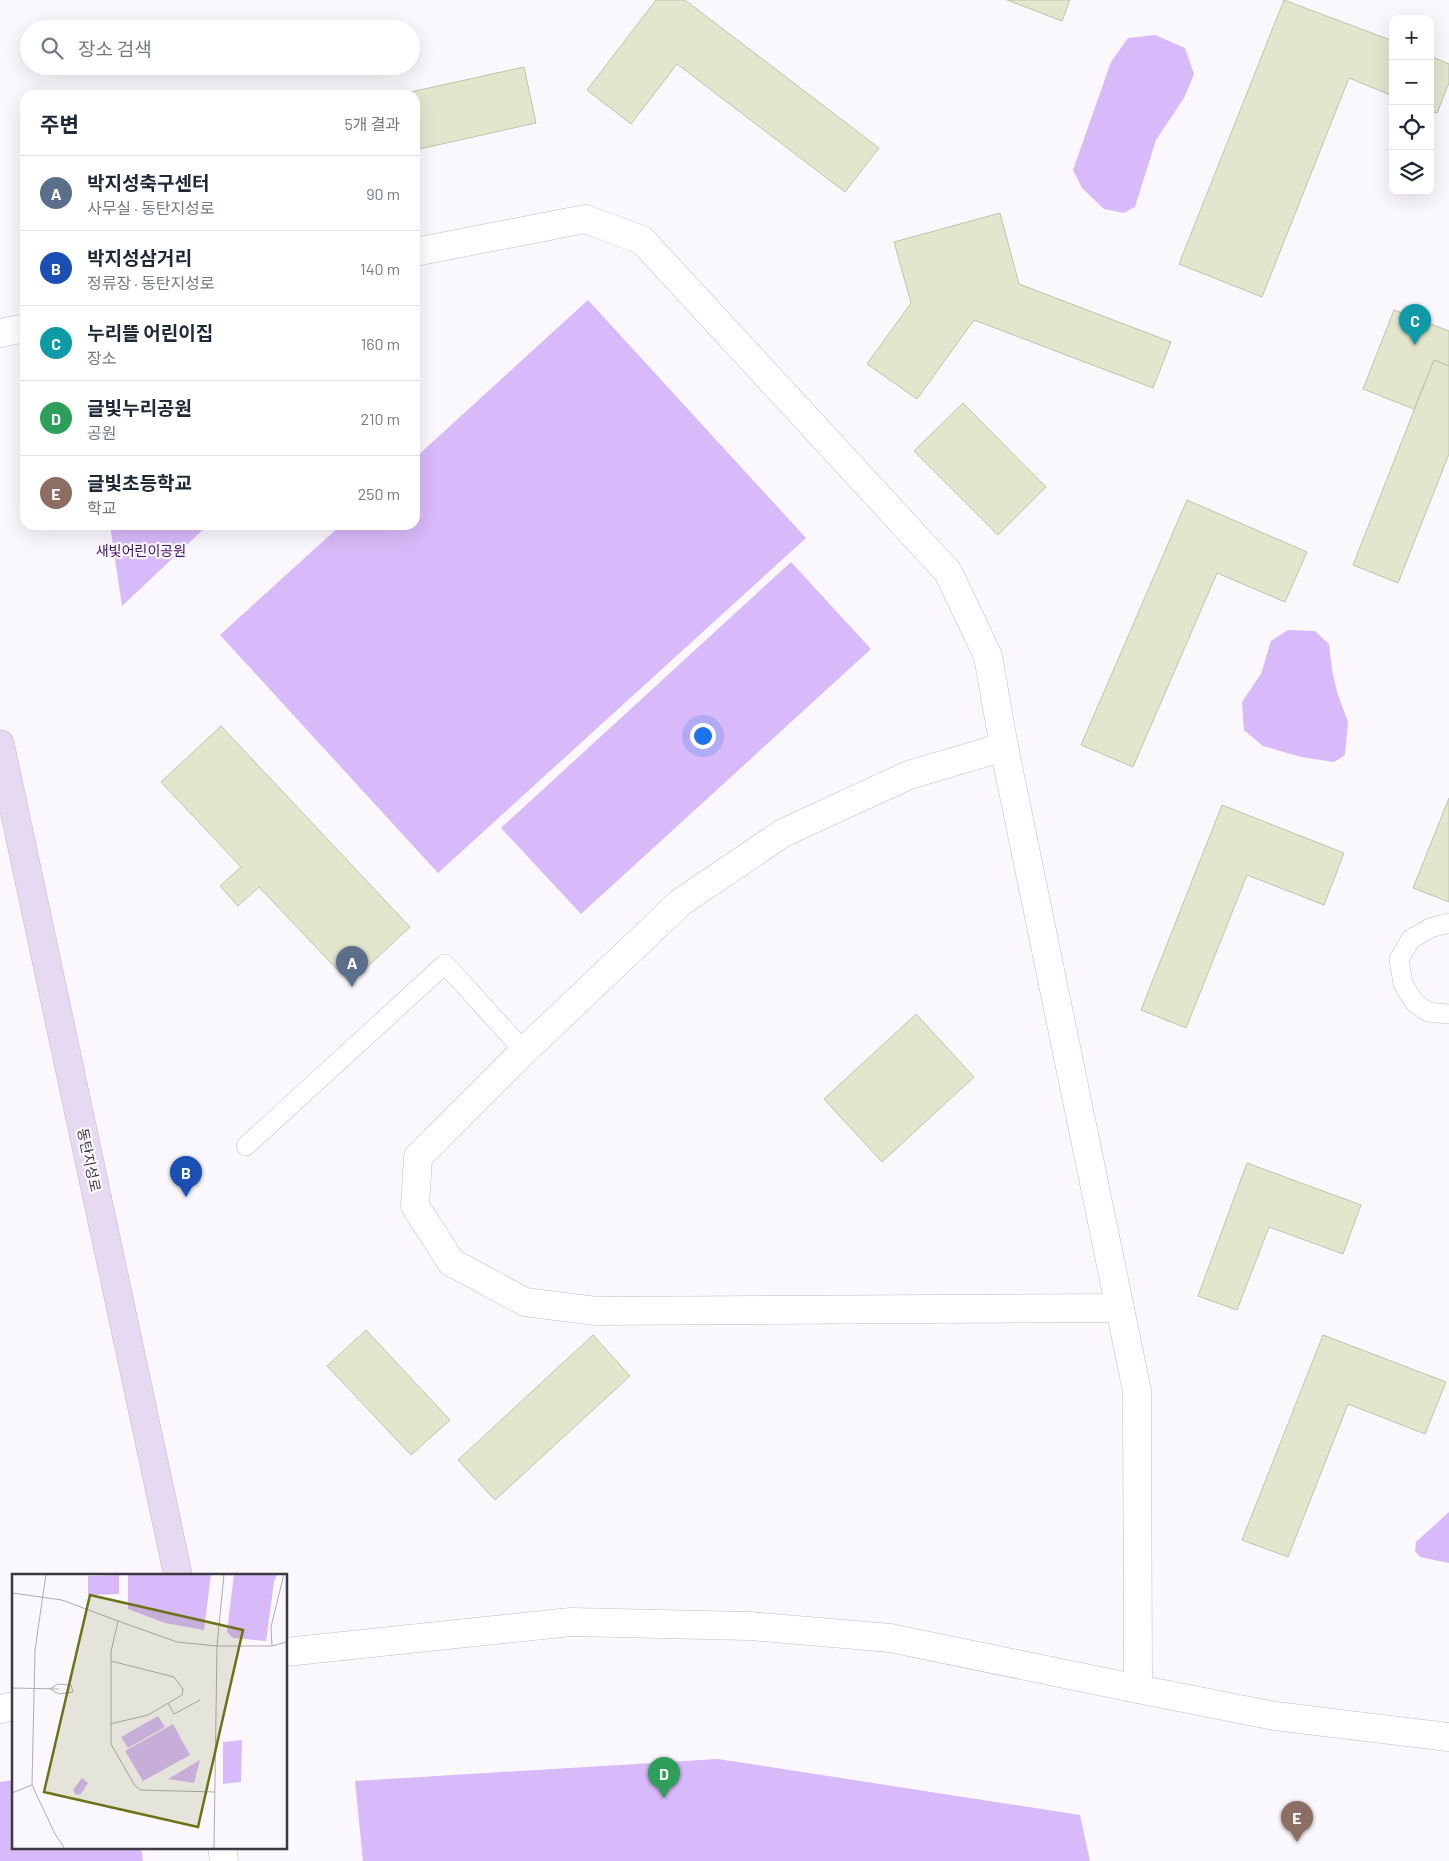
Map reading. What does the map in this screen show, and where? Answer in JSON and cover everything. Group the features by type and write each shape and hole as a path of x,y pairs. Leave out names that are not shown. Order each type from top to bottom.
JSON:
{"main road":[{"name":"동탄지성로","path":"0,744 178,1574"}],"street":[{"path":"420,251 585,219 642,240 948,572 988,656 1004,747 1137,1391 1138,1689"},
{"path":"0,333 20,329"},
{"path":"1004,747 909,775 783,833 681,902 524,1051 418,1157 415,1206 451,1262 525,1302 596,1311 1120,1308"},
{"path":"288,1652 571,1622 750,1626 890,1638 1275,1716 1449,1737"},
{"path":"222,1848 224,1861"}],"lane":[{"path":"1449,923 1430,928 1411,939 1399,959 1403,984 1415,1003 1428,1012 1449,1014"},
{"path":"246,1146 445,964 524,1051"}],"green space":[{"path":"1155,35 1185,48 1194,74 1184,98 1156,140 1135,207 1124,213 1104,209 1082,188 1073,170 1111,62 1128,38"},
{"path":"588,300 806,538 438,873 220,635 336,530 420,530 420,453"},
{"name":"새빛어린이공원","path":"111,530 203,530 122,606"},
{"path":"791,562 871,649 581,914 501,828"},
{"path":"1288,630 1315,631 1329,644 1337,692 1348,722 1345,755 1334,762 1301,757 1263,746 1244,730 1242,702 1261,674 1271,641"},
{"path":"1449,1512 1449,1563 1420,1557 1415,1551 1416,1542"},
{"path":"718,1759 1080,1815 1090,1861 363,1861 355,1781"},
{"path":"12,1780 12,1848 141,1848 143,1861 0,1861 0,1782"}],"building":[{"path":"656,0 685,0 879,148 845,192 677,64 631,124 587,90"},
{"path":"1007,0 1070,0 1062,21"},
{"path":"1284,0 1389,39 1389,94 1349,78 1262,297 1179,264"},
{"path":"1434,58 1449,64 1449,83 1437,113 1434,112"},
{"path":"524,67 536,123 420,149 420,90"},
{"path":"1000,213 1019,284 1171,342 1153,388 974,320 917,399 867,364 911,303 894,242"},
{"path":"1394,310 1449,331 1449,366 1434,360 1414,409 1363,389"},
{"path":"1434,360 1449,366 1449,454 1398,583 1353,565"},
{"path":"963,403 1046,487 998,535 914,451"},
{"path":"1187,500 1307,552 1285,602 1217,573 1133,767 1081,745"},
{"path":"221,726 410,927 350,983 259,887 238,906 220,886 241,867 161,782"},
{"path":"1449,798 1449,902 1413,888"},
{"path":"1222,805 1344,853 1324,905 1247,875 1186,1028 1141,1010"},
{"path":"916,1014 974,1077 882,1162 824,1099"},
{"path":"1247,1163 1361,1205 1343,1254 1269,1227 1237,1310 1198,1296"},
{"path":"366,1330 450,1420 411,1455 327,1366"},
{"path":"593,1335 630,1376 495,1500 458,1460"},
{"path":"1323,1335 1446,1382 1425,1434 1348,1404 1288,1557 1242,1540"}],"place":[{"name":"누리뜰 어린이집","path":"1415,345"},
{"name":"박지성축구센터","path":"352,987"},
{"name":"박지성삼거리","path":"186,1197"},
{"name":"글빛누리공원","path":"664,1798"},
{"name":"글빛초등학교","path":"1297,1842"}]}
